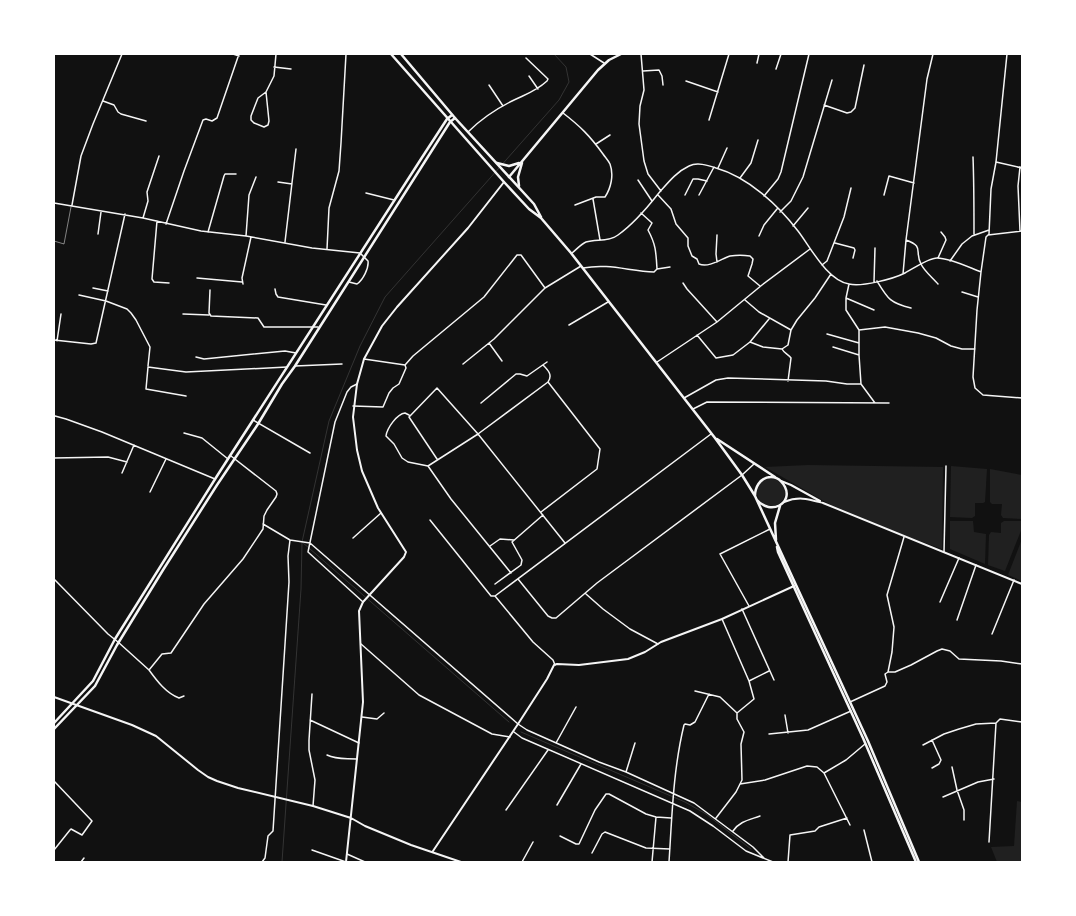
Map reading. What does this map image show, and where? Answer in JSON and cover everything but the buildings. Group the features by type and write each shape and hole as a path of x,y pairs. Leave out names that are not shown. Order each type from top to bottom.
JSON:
{"main road":[{"path":"391,54 504,182 529,209 541,218"},
{"path":"401,54 452,115 534,204 541,218 609,301 742,475 755,496 797,585 894,801 919,862"},
{"path":"504,182 604,64 621,54"},
{"path":"54,723 93,681 115,639 230,455 394,200 447,119 452,115"},
{"path":"54,729 95,686 118,642 234,458 258,424 282,384 295,366 450,122 455,118"},
{"path":"495,161 509,166 516,165 523,161"},
{"path":"519,186 518,177 523,161"},
{"path":"278,382 282,384"},
{"path":"715,438 781,481 785,487 786,497 780,506 775,523 778,552 866,743 916,862"},
{"path":"755,496 757,484 761,480 767,477 776,478"},
{"path":"757,500 766,508 780,506"}],"street":[{"path":"72,205 81,156 122,54"},
{"path":"166,224 203,120 206,119 212,121 217,118 239,55 234,54"},
{"path":"266,92 269,122 268,125 264,127 254,123 251,120 251,116 258,98 266,92 274,76 276,54"},
{"path":"327,249 329,208 339,171 346,54"},
{"path":"590,54 604,64"},
{"path":"641,54 644,90 640,106 640,124 644,161 648,174 661,191"},
{"path":"709,120 729,54"},
{"path":"757,64 759,54"},
{"path":"776,69 781,54"},
{"path":"764,196 778,179 781,172 809,54"},
{"path":"903,274 927,80 933,54"},
{"path":"1007,54 996,162 991,189 989,234 986,238 980,272 973,377 976,388 983,395 1022,398"},
{"path":"468,132 493,112 538,89 547,81 548,79 526,58"},
{"path":"824,105 847,113 851,112 854,108 864,65"},
{"path":"274,67 290,68"},
{"path":"643,71 658,70 662,76 663,85"},
{"path":"529,76 538,89"},
{"path":"780,212 791,201 803,177 832,80"},
{"path":"686,81 718,92"},
{"path":"489,85 503,106"},
{"path":"103,101 114,105 121,114 146,121"},
{"path":"563,113 584,130 610,164 611,183 606,198 596,197 575,205"},
{"path":"596,144 610,135"},
{"path":"740,178 751,163 758,140"},
{"path":"718,168 727,148"},
{"path":"285,242 296,149"},
{"path":"143,218 148,202 147,192 159,156"},
{"path":"973,157 975,201 974,234"},
{"path":"989,234 1021,231 1018,186 1021,167 996,162"},
{"path":"571,254 584,243 616,237 641,213 672,178 689,166 699,164 718,168 740,178 764,196 793,226 822,265 836,279 849,284 856,285 877,282 903,274 931,259 938,258 980,272"},
{"path":"699,195 714,167"},
{"path":"208,232 224,176 225,174 236,174"},
{"path":"884,195 889,176 914,183"},
{"path":"246,236 249,195 256,177"},
{"path":"685,195 693,179 707,181"},
{"path":"638,180 652,201"},
{"path":"278,182 292,184"},
{"path":"312,850 346,862 362,717 359,611 369,595 406,552 381,513 362,471 357,450 353,406 364,359 382,326 397,307 468,228 504,182"},
{"path":"822,265 827,261 844,217 851,188"},
{"path":"366,193 394,200"},
{"path":"658,195 671,209 676,224 688,238 688,246 692,256 697,259 699,264 702,266 737,255 750,256 753,259 748,276 760,286"},
{"path":"593,199 600,241"},
{"path":"54,203 125,214 208,232 246,236 360,253 369,264 360,282 354,284 348,281"},
{"path":"793,226 808,208"},
{"path":"759,236 764,225 777,209"},
{"path":"98,234 101,211"},
{"path":"641,213 652,222 648,230 656,247 656,269"},
{"path":"54,340 91,344 96,343 125,214"},
{"path":"157,221 152,279 154,282 169,282"},
{"path":"950,261 962,244 974,234 989,230"},
{"path":"938,258 946,240 946,237 940,232"},
{"path":"717,235 717,262"},
{"path":"197,278 242,283 251,237"},
{"path":"906,240 915,243 921,264 938,284"},
{"path":"834,242 854,248 853,258"},
{"path":"874,282 876,248"},
{"path":"656,362 717,322 760,286 810,250"},
{"path":"353,406 383,407 393,388 397,387 399,384 406,368 405,365 434,337 484,297 517,255 521,255 544,288"},
{"path":"463,364 489,343 544,288 582,267 607,265 644,272 654,272 656,269 670,267"},
{"path":"750,342 763,347 782,349 788,346 791,330 796,320 815,298 831,274"},
{"path":"877,282 893,302 911,308"},
{"path":"683,283 717,322"},
{"path":"849,284 846,298 846,310 859,330 861,384 875,403"},
{"path":"93,288 108,292"},
{"path":"275,289 278,297 326,305"},
{"path":"210,290 210,315"},
{"path":"962,292 978,297"},
{"path":"79,295 106,301 127,309 136,320 150,347 146,389 186,396"},
{"path":"846,298 874,310"},
{"path":"745,300 759,312 791,330"},
{"path":"569,325 609,301"},
{"path":"57,341 60,314"},
{"path":"183,314 258,318 260,319 261,325 264,327 319,327"},
{"path":"697,335 716,358 733,355 750,342 769,318"},
{"path":"859,330 885,327 936,338 951,346 962,349 975,349"},
{"path":"827,334 859,343"},
{"path":"489,343 502,361"},
{"path":"833,347 859,355"},
{"path":"782,349 783,352 791,358 788,381"},
{"path":"196,357 204,359 285,351 296,353"},
{"path":"364,359 405,365"},
{"path":"481,403 516,374 527,376 547,362"},
{"path":"295,366 342,364"},
{"path":"428,466 478,434 548,382 550,379 550,374 543,365"},
{"path":"148,367 186,372 287,367"},
{"path":"684,398 716,380 728,378 826,381 861,384"},
{"path":"541,512 597,469 600,449 548,382"},
{"path":"357,384 351,387 347,392 336,422 308,551 309,554 364,602"},
{"path":"409,416 437,388 478,434 566,543"},
{"path":"693,410 707,402 889,403"},
{"path":"437,459 409,416 405,413 400,415 386,432 386,436 394,444 402,458 408,462 428,466 451,499 511,573"},
{"path":"55,416 72,420 215,479"},
{"path":"253,420 310,453"},
{"path":"184,433 202,438 228,459"},
{"path":"495,596 711,433"},
{"path":"122,473 134,445"},
{"path":"149,670 162,654 171,653 204,604 243,559 263,529 264,516 276,497 277,492 230,455"},
{"path":"54,458 108,457 126,462"},
{"path":"150,492 166,459"},
{"path":"518,579 548,616 553,618 557,617 597,584 742,475 754,464"},
{"path":"944,552 946,466"},
{"path":"781,481 823,503 1022,584"},
{"path":"783,502 800,498 823,503"},
{"path":"354,538 381,513"},
{"path":"495,584 511,573 522,562 512,542 543,515"},
{"path":"430,520 491,596 495,596 533,642 553,660 555,665"},
{"path":"264,524 291,540 309,543 518,724 527,730 694,803 733,831 764,858"},
{"path":"749,606 720,554 770,529"},
{"path":"850,702 885,686 887,682 885,674 888,672 892,652 894,627 887,595 904,537"},
{"path":"490,546 500,539 514,540"},
{"path":"262,862 265,858 267,838 273,831 289,582 288,556 291,540"},
{"path":"940,602 959,558"},
{"path":"957,620 976,565"},
{"path":"54,579 118,642 149,670 156,680 174,696 179,698 184,696"},
{"path":"992,634 1014,580"},
{"path":"555,665 579,665 628,659 645,652 658,644 722,619 794,586"},
{"path":"586,593 630,629 658,644"},
{"path":"742,609 774,680"},
{"path":"722,619 755,697 737,713"},
{"path":"361,644 419,695 492,734 510,737"},
{"path":"888,672 895,672 942,649 950,651 959,659 1001,661 1022,664"},
{"path":"433,852 510,737 555,665"},
{"path":"749,681 769,671"},
{"path":"695,691 722,699 737,713 737,719 744,732 741,744 742,780 716,818"},
{"path":"312,694 309,750 315,780 312,806"},
{"path":"670,862 673,803 679,743 684,725 690,725 695,722 709,694"},
{"path":"54,697 132,725 156,736 208,777 238,788 312,806 350,818 397,839 461,862"},
{"path":"556,743 576,707"},
{"path":"769,734 808,730 851,711"},
{"path":"362,717 377,719 384,713"},
{"path":"785,715 788,733"},
{"path":"923,745 959,729 976,724 996,723 1000,719 1022,722"},
{"path":"310,720 359,743"},
{"path":"989,842 994,779 996,723"},
{"path":"513,731 522,738 548,750 690,810 746,851 755,856 773,862"},
{"path":"932,740 941,760 939,764 932,768"},
{"path":"824,772 846,760 866,743"},
{"path":"626,772 635,744"},
{"path":"506,810 548,750"},
{"path":"327,755 336,759 357,759"},
{"path":"556,805 581,764"},
{"path":"740,784 765,780 807,766 817,767 824,772 850,825"},
{"path":"952,767 957,790 964,810 964,820"},
{"path":"943,797 978,782 994,779"},
{"path":"54,781 92,821 82,835 71,829 68,831 54,850"},
{"path":"560,836 579,844 595,810 606,794 609,794 641,812 656,817 672,818"},
{"path":"733,831 738,824 760,816"},
{"path":"652,862 656,817"},
{"path":"788,862 790,835 816,831 821,826 847,818"},
{"path":"864,830 872,862"},
{"path":"592,853 602,834 605,832 638,845 653,849 670,849"},
{"path":"522,862 533,842"},
{"path":"347,854 365,862"},
{"path":"81,862 84,858"}],"lane":[{"path":"54,241 64,244 72,205"}],"shaded area":[{"path":"808,465 943,467 942,549 903,535 829,504 765,467"},
{"path":"951,466 987,469 985,502 975,503 975,516 972,518 950,517"},
{"path":"990,469 1022,475 1022,519 1003,518 1001,515 1002,504 992,504 990,502"},
{"path":"771,478 777,479 781,482 784,486 784,498 781,502 777,505 771,506 765,505 761,502 758,498 757,492 758,486 761,482 765,479"},
{"path":"950,521 973,521 974,532 986,534 985,564 950,549"},
{"path":"1004,521 1022,521 1022,528 1005,571 988,565 989,535 991,532 1001,533 1001,523"},
{"path":"1022,539 1022,581 1008,575"},
{"path":"1017,801 1022,802 1022,862 997,862 991,847 1014,846"}],"waterway":[{"path":"282,862 301,589 302,542 329,421 360,346 385,297 559,100 569,82 566,67 554,54"},
{"path":"302,542 509,722"},
{"path":"521,732 685,802 706,814 751,849"}]}
